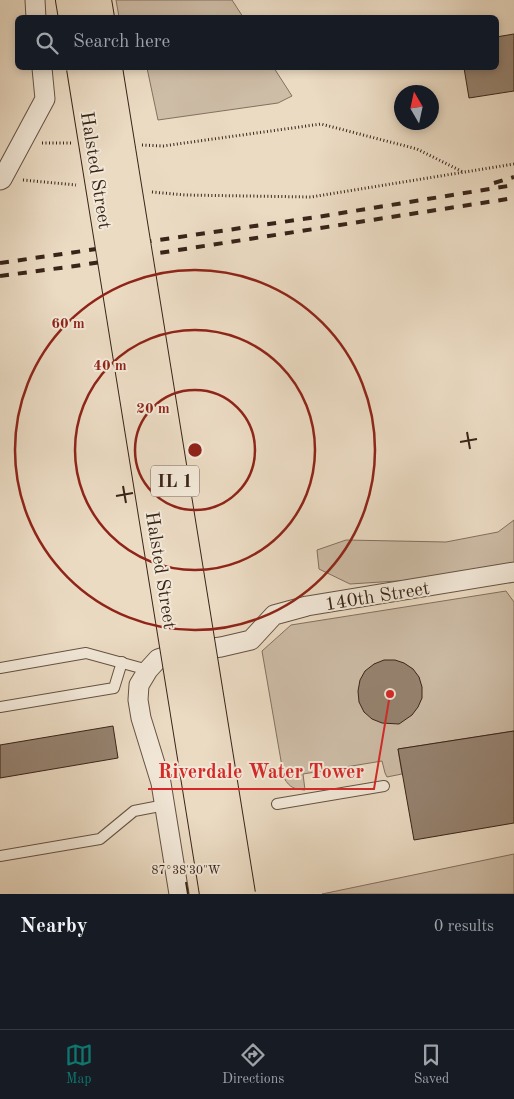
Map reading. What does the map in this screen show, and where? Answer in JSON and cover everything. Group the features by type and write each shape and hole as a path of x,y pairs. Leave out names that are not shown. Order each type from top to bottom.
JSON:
{"main road":[{"path":"70,0 72,15"},
{"path":"98,0 100,15"},
{"name":"Halsted Street","path":"81,70 214,894"},
{"name":"Halsted Street","path":"108,70 241,894"}],"street":[{"path":"35,0 36,15"},
{"path":"1,179 45,99 42,70"},
{"name":"140th Street","path":"148,670 158,659 176,653 221,647 251,640 274,615 307,606 514,572"},
{"path":"148,670 140,685 138,700 141,718 161,783 179,894"}],"lane":[{"path":"0,668 86,652 148,670"},
{"path":"0,707 114,688 122,662"},
{"path":"277,804 384,786"},
{"path":"0,856 100,839 134,811 165,806"}],"path":[{"path":"134,145 163,146 321,124 417,149 463,172"},
{"path":"22,142 78,144"},
{"path":"146,192 185,195 311,197 514,164"},
{"path":"1,179 79,185"}],"shaded area":[{"path":"116,0 232,0 242,15 119,15"},
{"path":"147,70 275,70 292,96 278,103 158,120"},
{"path":"514,520 514,565 428,579 350,584 319,569 317,550 346,540 446,542 498,532"},
{"path":"506,591 514,602 514,731 398,749 402,774 387,777 382,761 303,774 305,790 288,784 284,778 262,651 291,625"},
{"path":"514,854 514,894 322,894"}],"building":[{"path":"514,34 514,91 469,98 464,70 499,70 499,36"},
{"path":"384,660 395,660 413,669 419,677 422,687 422,698 418,707 412,715 399,724 382,723 372,719 364,712 359,702 360,680 365,671 374,664"},
{"path":"113,726 118,758 0,778 0,745"},
{"path":"514,731 514,823 414,840 398,749"}],"railway":[{"path":"494,183 514,177"},
{"path":"0,263 317,217 514,185"},
{"path":"0,276 514,198"}],"place":[{"name":"Riverdale Water Tower","path":"390,694"}]}
